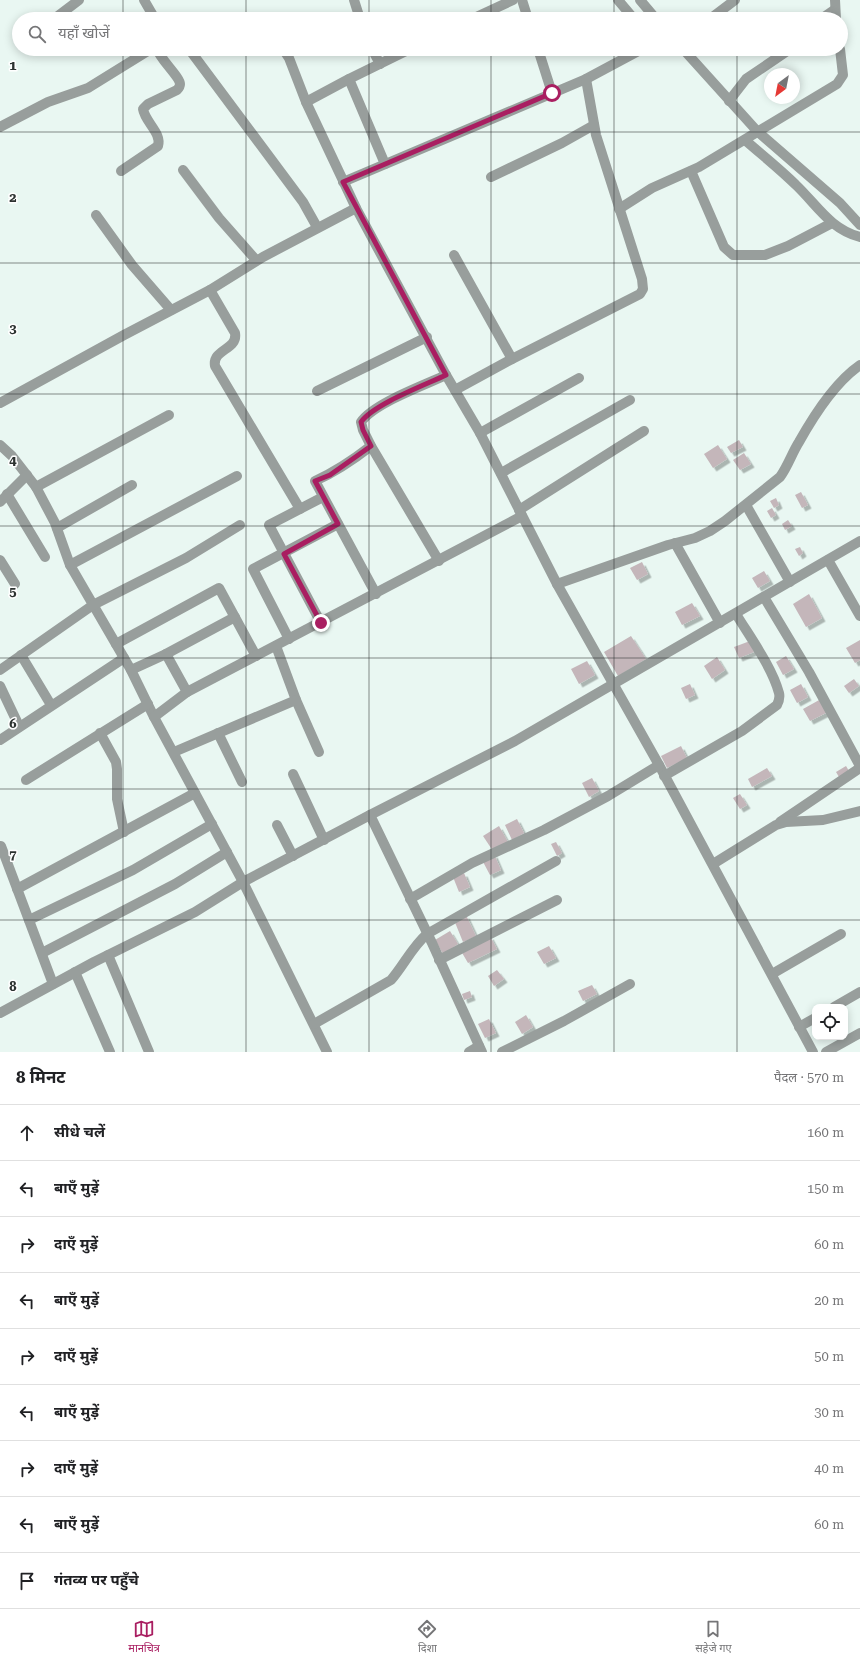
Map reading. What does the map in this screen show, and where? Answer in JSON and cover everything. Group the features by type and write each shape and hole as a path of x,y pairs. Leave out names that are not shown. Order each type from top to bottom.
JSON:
{"street":[{"path":"63,12 79,0"},
{"path":"144,0 151,12"},
{"path":"354,0 358,12"},
{"path":"487,12 513,0"},
{"path":"522,0 526,12"},
{"path":"618,0 628,12"},
{"path":"640,0 650,12"},
{"path":"719,12 735,0"},
{"path":"0,128 48,102 88,88 140,56"},
{"path":"121,171 158,146 159,141 157,135 144,114 143,109 148,104 177,90 179,87 179,80 160,56"},
{"path":"194,56 303,202 318,228"},
{"path":"288,56 306,102 356,208 446,375 480,433 557,584 659,765 813,1052"},
{"path":"376,56 380,64"},
{"path":"306,102 349,78 396,56"},
{"path":"540,56 552,93"},
{"path":"343,182 586,79 629,56"},
{"path":"691,56 729,101 757,131 840,203 860,225"},
{"path":"729,101 746,79 780,56"},
{"path":"619,209 652,188 691,171 837,84 843,75 841,56"},
{"path":"349,78 384,164"},
{"path":"455,390 512,359 640,294 643,289 642,280 594,125 586,79"},
{"path":"491,177 562,143 594,125"},
{"path":"745,140 796,185 832,223 842,231 860,237"},
{"path":"183,170 219,218 256,260"},
{"path":"691,171 724,247 733,255 758,256 770,254 832,223"},
{"path":"0,403 210,290 256,260 356,208"},
{"path":"96,215 132,265 171,310"},
{"path":"454,255 512,359"},
{"path":"210,290 235,334 236,339 234,343 216,356 214,361 215,366 300,509"},
{"path":"317,391 426,337"},
{"path":"557,584 675,543 695,538 710,531 725,521 780,477 787,468 798,442 825,401 844,379 860,365"},
{"path":"439,561 371,446 361,422 365,416 379,406 446,375"},
{"path":"480,433 579,378"},
{"path":"501,473 630,400"},
{"path":"36,487 169,415"},
{"path":"154,717 187,692 439,561 520,513 644,431"},
{"path":"0,445 12,456 36,487 57,528 70,565 131,670 154,717 243,882 327,1052"},
{"path":"371,446 330,475 315,481 376,594"},
{"path":"27,475 4,498 45,558"},
{"path":"70,565 237,476"},
{"path":"57,528 132,485"},
{"path":"321,623 269,525 323,497"},
{"path":"746,505 790,582"},
{"path":"289,639 253,569 284,554 338,524"},
{"path":"0,670 93,605 186,558 240,525"},
{"path":"0,1013 75,972 195,912 243,882 515,741 860,541"},
{"path":"675,543 720,623"},
{"path":"0,560 15,584"},
{"path":"828,560 860,616"},
{"path":"116,644 219,588 256,656"},
{"path":"713,864 776,825 860,767 809,672 764,597"},
{"path":"664,776 742,731 777,705 780,699 779,693 768,668 736,614"},
{"path":"131,670 166,654 235,617"},
{"path":"276,646 296,700 319,752"},
{"path":"166,654 187,692"},
{"path":"21,655 51,705"},
{"path":"0,740 124,658"},
{"path":"0,686 20,726"},
{"path":"174,752 296,700"},
{"path":"26,780 148,704"},
{"path":"100,733 116,762 118,769 117,799 124,832"},
{"path":"218,734 242,782"},
{"path":"410,898 472,863 550,827 608,796 659,765"},
{"path":"293,774 324,840"},
{"path":"17,889 195,793"},
{"path":"776,825 786,822 823,820 860,811"},
{"path":"370,815 480,1049 469,1052"},
{"path":"29,920 133,870 212,824"},
{"path":"277,825 293,856"},
{"path":"1,846 53,984"},
{"path":"42,953 175,884 227,852"},
{"path":"314,1024 391,980 420,940 427,934 556,861"},
{"path":"439,960 558,900"},
{"path":"772,974 841,934"},
{"path":"108,955 149,1052"},
{"path":"75,972 110,1052"},
{"path":"502,1052 564,1021 630,984"},
{"path":"839,1004 860,992"},
{"path":"799,1026 812,1020"},
{"path":"826,1052 860,1033"}],"building":[{"path":"739,440 743,447 731,453 727,447"},
{"path":"718,445 727,459 713,468 704,454"},
{"path":"744,453 751,464 740,470 733,460"},
{"path":"801,492 808,505 802,508 795,495"},
{"path":"776,498 779,505 774,508 770,501"},
{"path":"772,508 776,515 771,518 767,511"},
{"path":"788,520 792,526 785,530 782,524"},
{"path":"800,547 803,553 799,556 795,549"},
{"path":"642,562 648,574 637,580 630,568"},
{"path":"764,571 770,581 758,588 752,578"},
{"path":"809,594 822,618 806,627 793,604"},
{"path":"692,603 700,616 682,625 675,612"},
{"path":"631,636 646,659 618,676 604,652"},
{"path":"860,640 860,660 855,663 846,648"},
{"path":"750,641 754,652 739,658 734,647"},
{"path":"786,656 794,669 783,675 776,662"},
{"path":"717,657 725,670 712,679 704,666"},
{"path":"587,661 595,675 579,684 571,669"},
{"path":"854,679 859,686 849,693 844,686"},
{"path":"690,684 695,695 686,699 681,688"},
{"path":"801,684 808,697 797,703 790,690"},
{"path":"821,699 828,712 810,721 803,709"},
{"path":"681,746 687,758 667,768 661,756"},
{"path":"846,766 849,771 839,777 836,772"},
{"path":"767,768 772,776 752,787 748,779"},
{"path":"592,778 599,791 589,797 582,783"},
{"path":"740,794 747,805 740,809 733,798"},
{"path":"517,819 524,833 512,840 505,825"},
{"path":"499,826 508,842 493,851 483,836"},
{"path":"556,842 562,853 557,856 551,844"},
{"path":"494,854 501,870 490,875 482,860"},
{"path":"464,873 470,887 459,892 453,877"},
{"path":"466,915 476,936 463,942 454,920"},
{"path":"450,931 458,944 443,954 435,940"},
{"path":"490,936 497,949 468,963 461,951"},
{"path":"549,946 556,958 544,964 537,952"},
{"path":"497,970 504,979 494,986 488,976"},
{"path":"592,985 597,994 583,1001 578,991"},
{"path":"470,991 472,997 464,1000 462,994"},
{"path":"526,1015 533,1027 522,1034 515,1022"},
{"path":"489,1019 496,1033 485,1038 478,1024"}],"route":[{"path":"321,623 284,554 338,524 315,481 330,475 355,459 371,446 363,430 361,422 365,416 379,406 446,375 343,182 552,93"}]}
